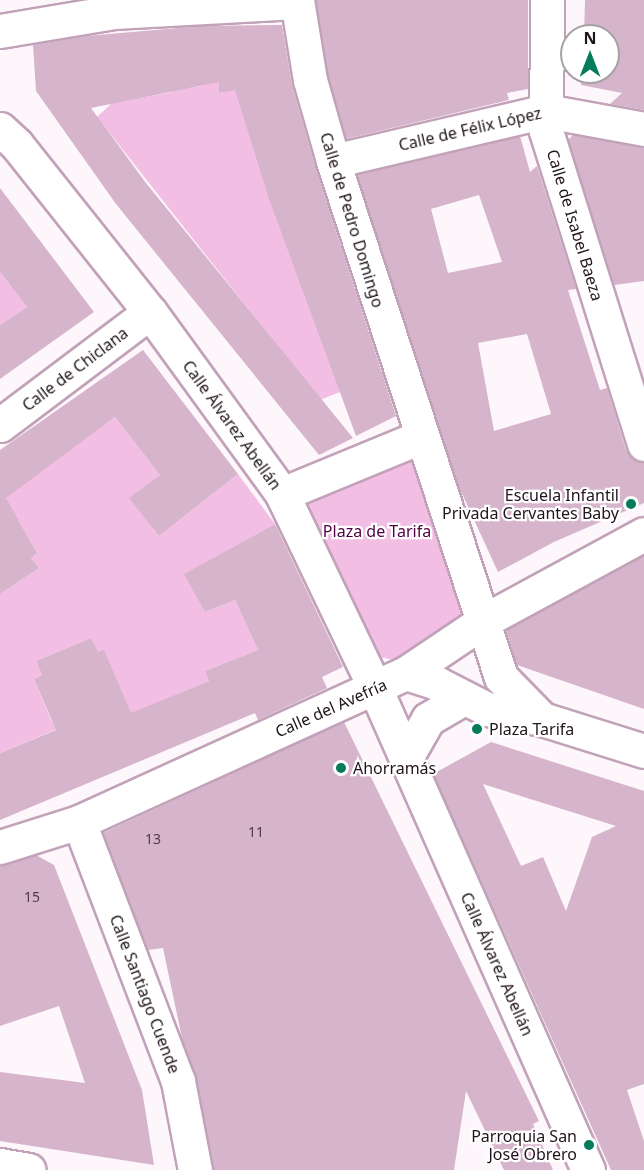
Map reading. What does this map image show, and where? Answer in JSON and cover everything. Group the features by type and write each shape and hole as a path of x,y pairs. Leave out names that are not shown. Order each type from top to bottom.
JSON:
{"street":[{"name":"Calle de Isabel Baeza","path":"547,0 546,131 644,444"},
{"path":"0,31 114,6 297,1"},
{"name":"Calle de Pedro Domingo","path":"297,1 310,80 333,161 420,437"},
{"name":"Calle de Félix López","path":"333,161 546,111 644,129"},
{"name":"Calle Álvarez Abellán","path":"0,129 18,145 150,312 282,494 375,688 588,1170"},
{"name":"Calle de Chiclana","path":"0,425 150,312"},
{"path":"282,494 420,437 501,676 542,719"},
{"name":"Calle del Avefría","path":"0,847 79,822 406,673 482,622 644,534"},
{"path":"406,673 488,709 542,719 644,752"},
{"path":"406,758 428,719 464,698"},
{"name":"Calle Santiago Cuende","path":"79,822 178,1081 195,1170"},
{"path":"0,1165 30,1170"}],"green space":[{"path":"202,71 219,71 220,93 239,88 340,392 320,400 97,117 111,104 111,94 139,98 172,92 171,72 188,88 201,86"},
{"path":"0,272 27,307 0,325"},
{"path":"115,417 160,475 130,498 159,536 238,474 275,524 185,574 205,612 235,600 258,650 205,671 209,681 123,717 91,638 36,661 42,675 34,679 52,722 62,727 0,753 0,594 39,568 31,558 37,553 19,521 0,501"},
{"name":"Plaza de Tarifa","path":"412,447 471,619 403,662 370,655 294,503"}],"building":[{"path":"316,0 528,0 528,89 507,93 509,100 346,139 328,76"},
{"path":"585,0 644,0 644,110 610,104 622,93 581,85 620,84 620,24 584,24"},
{"path":"282,25 292,85 315,166 396,416 356,436 269,199 235,90 219,93 219,82 91,108 146,183 353,438 319,455 116,204 36,91 33,45 86,36 201,26"},
{"path":"573,135 644,147 644,281 614,285 568,140"},
{"path":"520,136 530,172 537,166 576,289 568,290 600,390 607,388 626,450 632,458 644,462 644,503 554,542 498,572 459,487 357,175","holes":["479,195 502,262 448,273 431,209","527,334 551,414 494,431 478,343"]},
{"path":"0,188 94,312 0,379 0,325 27,307 0,272"},
{"path":"143,350 238,474 159,536 129,498 160,475 115,417 6,498 37,553 31,558 39,568 0,594 0,450"},
{"path":"275,524 343,667 322,677 327,688 258,720 255,713 0,820 0,753 56,730 34,679 42,675 36,661 91,638 98,652 104,650 131,713 209,681 205,671 258,650 235,600 205,612 184,574"},
{"path":"644,556 644,709 517,665 506,630"},
{"path":"344,722 539,1121 533,1124 553,1170 504,1170 466,1091 454,1170 213,1170 196,1077 182,1038 163,948 148,950 103,833"},
{"path":"491,742 644,791 644,1084 627,1090 644,1141 644,1170 611,1170 433,774","holes":["483,784 616,826 592,837 566,911 543,857 521,866"]},
{"path":"36,855 54,865 142,1090 154,1165 0,1141 0,1072 85,1083 59,1006 0,1026 0,865"}],"place":[{"name":"Escuela Infantil Privada Cervantes Baby","path":"631,504"},
{"name":"Plaza Tarifa","path":"477,729"},
{"name":"Ahorramás","path":"341,768"},
{"name":"Parroquia San José Obrero","path":"589,1145"}]}
